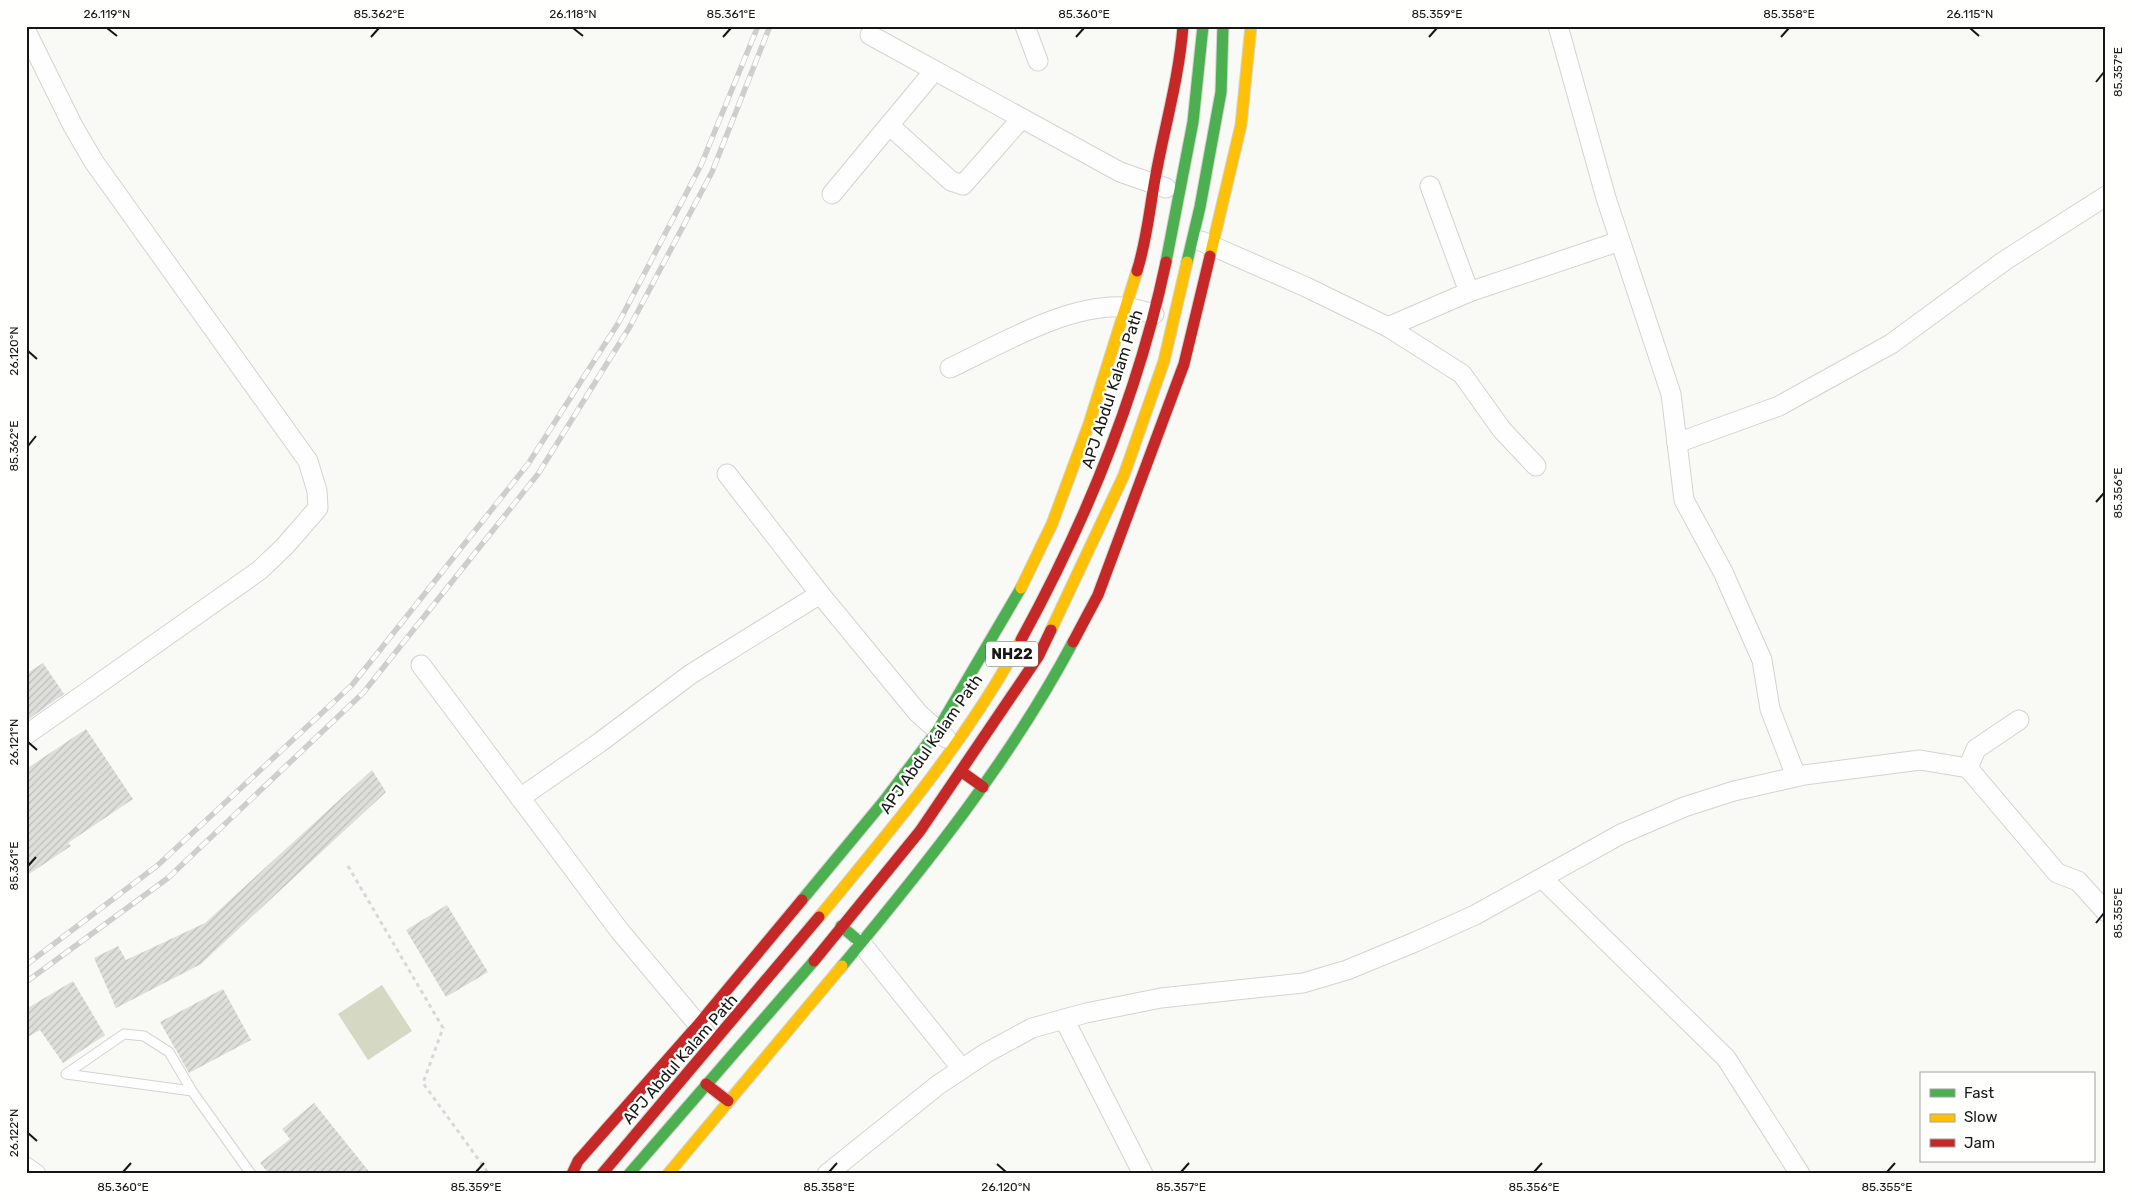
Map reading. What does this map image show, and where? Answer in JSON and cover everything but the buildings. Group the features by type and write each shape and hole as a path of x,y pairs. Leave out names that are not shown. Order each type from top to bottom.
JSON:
{"main road":[{"name":"NH22","path":"572,1174 578,1161 697,1026 884,802 1028,601 1052,524 1089,424 1145,248 1154,185 1181,55 1183,26"},
{"name":"APJ Abdul Kalam Path","path":"602,1174 814,926 914,799 954,744 999,676 1028,601 1092,500 1134,386 1166,272 1196,113 1203,26"},
{"name":"NH22","path":"629,1174 810,966 920,830 962,772 1038,657 1088,555 1124,475 1164,361 1193,238 1221,92 1223,26"},
{"name":"NH22","path":"668,1174 861,943 983,788 1054,678 1098,596 1184,364 1214,247 1241,125 1251,26"},
{"path":"962,772 983,788"},
{"path":"842,926 861,943"},
{"path":"706,1084 728,1101"}],"street":[{"path":"1026,26 1038,61"},
{"path":"1558,26 1606,198 1671,394 1684,500 1722,572 1762,660 1770,709 1796,776"},
{"path":"26,31 73,126 94,162 119,200 308,461 317,491 318,508 285,546 260,570 26,735"},
{"path":"870,35 1020,119 1120,172 1154,185 1202,195"},
{"path":"832,194 934,71"},
{"path":"889,124 957,185 969,180 1020,119"},
{"path":"1430,186 1469,292"},
{"path":"1677,443 1779,406 1891,344 2004,261 2106,196"},
{"path":"1193,238 1306,287 1388,327 1462,374 1502,430 1536,466"},
{"path":"1388,327 1469,292 1620,242"},
{"path":"950,368 1034,328 1090,309 1125,307 1154,314"},
{"path":"727,474 820,594 918,713 936,731 954,744"},
{"path":"520,798 599,744 692,674 820,594"},
{"path":"421,665 619,930 697,1026 715,1043"},
{"path":"1968,768 1976,749 2019,720"},
{"path":"827,1174 938,1085 986,1053 1032,1028 1064,1019 1161,998 1303,983 1347,970 1415,942 1542,879 1621,834 1684,808 1734,791 1796,776 1920,760 1968,768 2057,873 2078,881 2103,902"},
{"path":"1542,879 1726,1058 1800,1174"},
{"path":"861,943 962,1069"},
{"path":"1064,1019 1143,1174"}],"lane":[{"path":"192,1091 66,1074 124,1034 144,1036 169,1052 192,1091 251,1174"}],"path":[{"path":"348,866 443,1028 423,1083 489,1174"}],"shaded area":[{"path":"382,985 412,1031 368,1060 338,1014"}],"railway":[{"path":"26,965 158,865 352,685 528,464 619,322 701,165 758,26"},
{"path":"26,982 168,878 363,693 538,474 629,328 712,172 770,26"}],"traffic: fast":[{"path":"1166,262 1193,122 1203,26"},
{"path":"1187,262 1200,207 1221,92 1223,26"},
{"path":"802,900 884,801 937,731 1021,588"},
{"path":"842,966 966,810 1023,728 1073,642"},
{"path":"841,926 861,943"},
{"path":"629,1174 814,961"}],"traffic: slow":[{"path":"1210,256 1241,125 1251,26"},
{"path":"1051,630 1124,475 1164,361 1187,262"},
{"path":"1021,588 1052,524 1089,424 1137,271"},
{"path":"819,917 927,783 952,749 1000,677 1021,640"},
{"path":"668,1174 842,966"}],"traffic: jam":[{"path":"1137,271 1145,239 1174,86 1183,26"},
{"path":"1073,642 1098,595 1184,364 1210,256"},
{"path":"1021,640 1067,549 1107,456 1141,360 1166,262"},
{"path":"814,961 920,831 1038,657 1051,630"},
{"path":"962,772 983,787"},
{"path":"572,1174 578,1161 697,1026 802,900"},
{"path":"602,1174 819,917"},
{"path":"706,1084 728,1101"}]}
